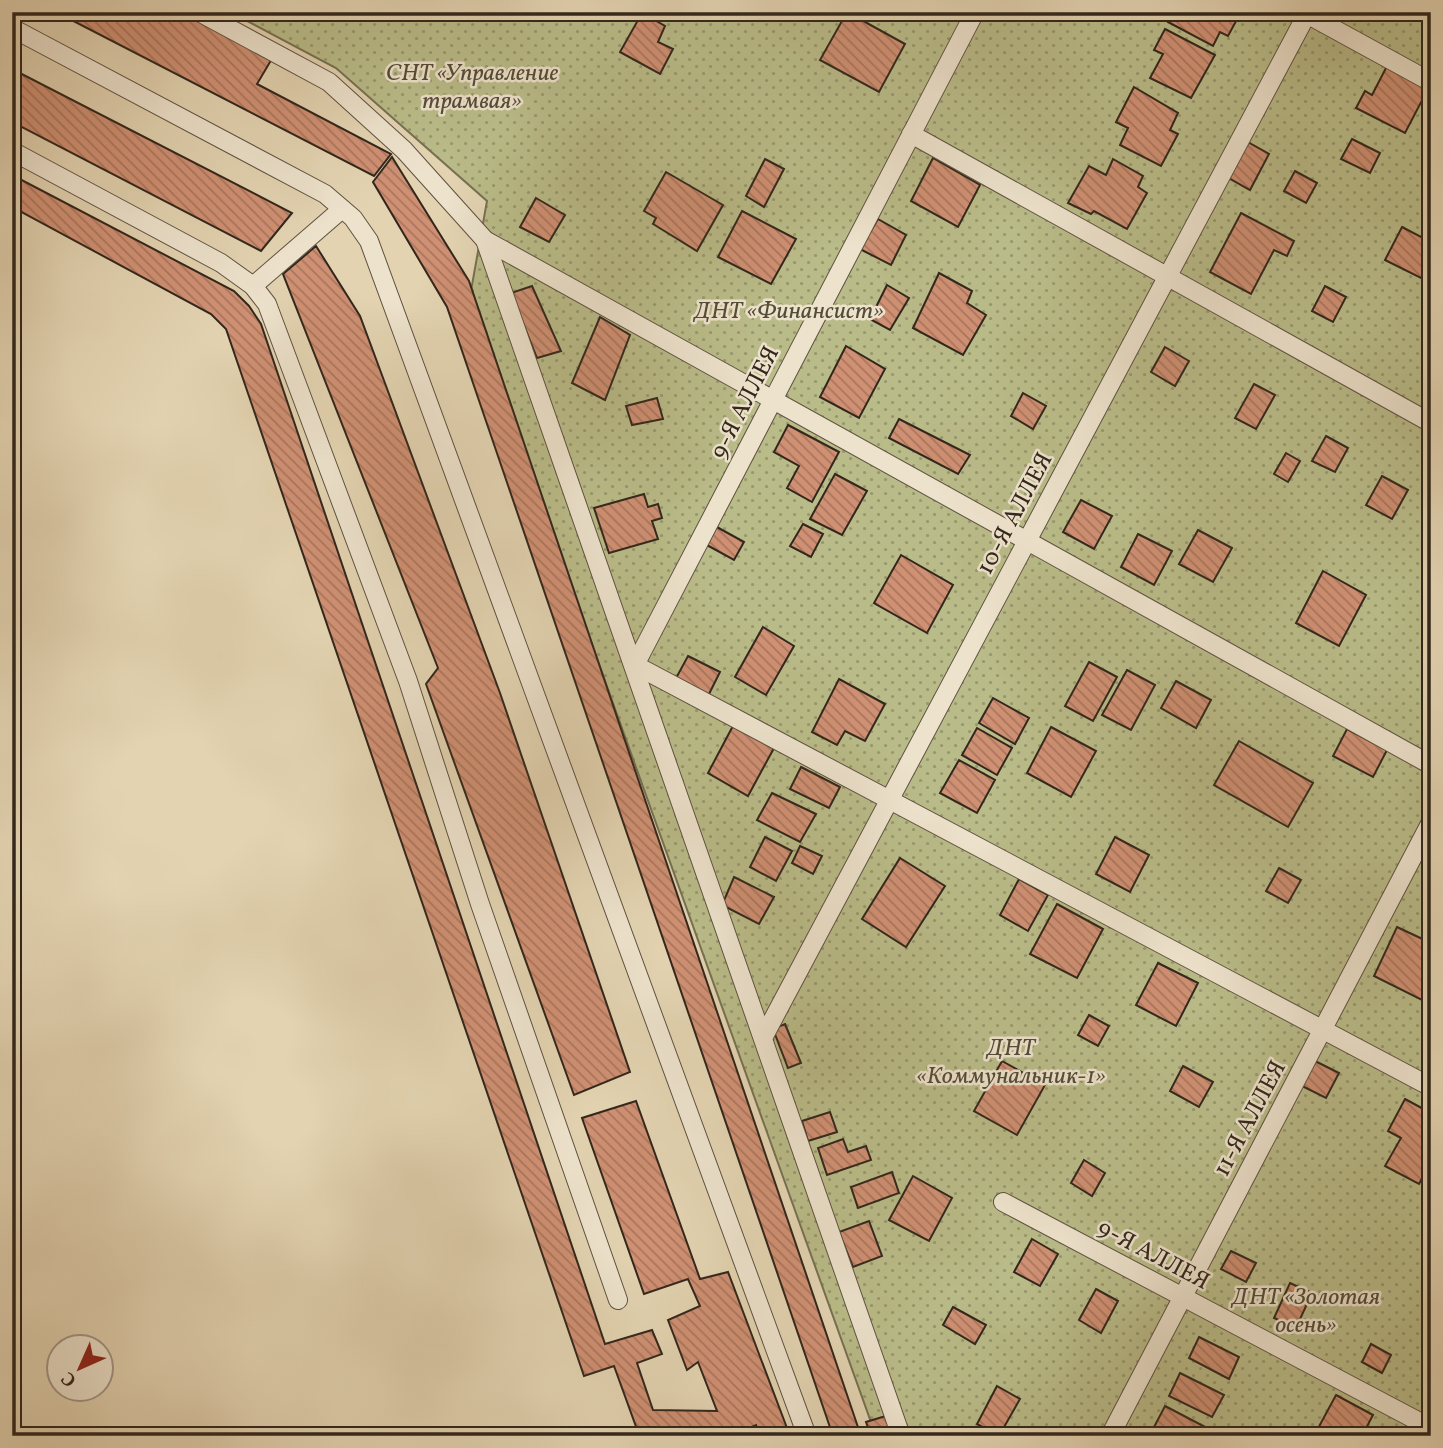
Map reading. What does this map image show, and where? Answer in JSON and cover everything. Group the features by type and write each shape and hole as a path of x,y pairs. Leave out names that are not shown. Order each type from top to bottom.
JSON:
{"lane":[{"path":"199,12 329,82 404,150 485,240 1431,765"},
{"name":"9-Я АЛЛЕЯ","path":"635,665 975,12"},
{"path":"1306,13 1431,82"},
{"name":"10-Я АЛЛЕЯ","path":"763,1038 1306,13"},
{"path":"12,28 325,194 342,209 369,241 807,1436"},
{"path":"911,134 1166,279 1431,423"},
{"path":"12,151 221,263 253,285 267,304 408,681 480,904 618,1300"},
{"path":"253,285 342,209"},
{"path":"485,240 901,1436"},
{"path":"635,665 1431,1087"},
{"name":"11-Я АЛЛЕЯ","path":"1110,1436 1431,822"},
{"name":"9-Я АЛЛЕЯ","path":"1003,1202 1431,1428"}],"green space":[{"path":"230,12 1431,12 1431,1436 876,1436 469,302 487,201 336,68"}],"building":[{"path":"56,12 189,12 273,57 257,84 391,154 374,176"},
{"path":"847,12 905,44 879,92 820,60"},
{"path":"1174,12 1241,12 1228,36 1220,32 1213,46 1168,22"},
{"path":"642,13 665,26 658,42 673,49 660,74 620,52"},
{"path":"1165,29 1215,55 1191,98 1150,78 1163,54 1154,50"},
{"path":"1387,66 1429,87 1405,133 1356,108 1365,91 1372,95"},
{"path":"12,69 292,213 261,251 12,122"},
{"path":"1134,87 1178,113 1170,130 1178,134 1161,166 1120,145 1128,128 1116,122"},
{"path":"1352,139 1380,153 1370,173 1341,159"},
{"path":"1246,141 1269,154 1250,190 1227,177"},
{"path":"392,157 469,281 861,1436 833,1436 447,307 373,182"},
{"path":"933,158 980,185 958,227 911,201"},
{"path":"765,159 784,169 764,207 746,196"},
{"path":"1113,159 1143,176 1138,187 1147,193 1127,229 1094,211 1091,214 1068,203 1089,166 1106,175"},
{"path":"1295,171 1317,183 1306,203 1284,191"},
{"path":"666,172 723,205 697,251 653,224 656,218 644,211"},
{"path":"12,175 234,291 249,306 261,324 605,1344 652,1330 662,1354 637,1363 653,1410 717,1411 698,1362 687,1370 668,1320 700,1306 688,1279 644,1294 582,1118 636,1101 700,1279 728,1272 790,1436 760,1436 756,1425 732,1436 663,1436 638,1432 614,1366 584,1376 226,329 211,314 12,207"},
{"path":"536,198 565,215 549,242 520,227"},
{"path":"742,211 796,239 771,284 718,257"},
{"path":"1241,213 1294,241 1287,256 1274,250 1251,294 1210,272"},
{"path":"878,219 906,235 891,265 860,249"},
{"path":"1402,227 1431,242 1431,283 1385,260"},
{"path":"316,246 360,316 500,693 630,1072 574,1095 426,684 438,668 283,274"},
{"path":"939,273 972,291 967,303 986,315 963,355 913,328"},
{"path":"887,285 909,298 890,330 870,319"},
{"path":"532,286 561,351 537,358 511,293"},
{"path":"1325,286 1346,297 1333,322 1312,311"},
{"path":"600,317 630,335 605,400 572,383"},
{"path":"846,346 885,369 859,418 820,397"},
{"path":"1165,347 1189,361 1175,386 1151,372"},
{"path":"1254,384 1275,395 1256,429 1235,418"},
{"path":"1023,393 1046,406 1033,429 1011,416"},
{"path":"657,398 663,419 632,425 626,406"},
{"path":"899,419 970,455 958,474 889,438"},
{"path":"788,425 839,452 812,502 787,488 799,466 774,452"},
{"path":"1326,436 1348,448 1335,472 1312,461"},
{"path":"1286,453 1300,461 1288,482 1274,474"},
{"path":"835,474 867,491 842,535 810,519"},
{"path":"1382,476 1408,490 1392,519 1366,505"},
{"path":"644,494 648,507 658,504 662,518 652,521 658,539 609,553 594,508"},
{"path":"1081,500 1112,516 1094,549 1063,532"},
{"path":"803,524 823,534 811,557 790,546"},
{"path":"715,526 744,542 734,560 705,544"},
{"path":"1198,530 1232,548 1213,582 1179,564"},
{"path":"1138,534 1172,551 1154,585 1121,567"},
{"path":"901,555 953,585 927,633 874,603"},
{"path":"1323,571 1366,595 1339,646 1296,623"},
{"path":"763,627 794,646 766,695 735,677"},
{"path":"688,656 720,672 707,698 675,680"},
{"path":"1089,662 1117,677 1093,721 1065,706"},
{"path":"1127,670 1155,685 1131,730 1102,715"},
{"path":"839,679 885,704 865,741 845,731 837,745 812,732"},
{"path":"1176,681 1211,700 1196,728 1161,708"},
{"path":"993,698 1029,718 1015,744 979,723"},
{"path":"734,724 774,748 748,796 708,773"},
{"path":"1051,727 1096,751 1071,797 1027,773"},
{"path":"977,728 1012,748 997,775 962,755"},
{"path":"1347,729 1387,750 1373,777 1333,756"},
{"path":"1239,741 1313,783 1288,827 1214,785"},
{"path":"959,760 995,780 977,813 940,793"},
{"path":"801,767 840,787 829,808 790,789"},
{"path":"772,793 816,814 800,842 757,820"},
{"path":"765,837 792,851 776,881 750,867"},
{"path":"1115,837 1149,855 1130,892 1096,874"},
{"path":"800,846 822,856 813,874 792,863"},
{"path":"900,858 945,886 906,947 862,919"},
{"path":"1279,868 1301,880 1288,903 1266,891"},
{"path":"734,877 774,897 759,924 722,905"},
{"path":"1019,879 1048,895 1028,931 1000,915"},
{"path":"1057,904 1103,929 1077,978 1030,954"},
{"path":"1397,927 1431,943 1431,988 1424,1001 1374,976"},
{"path":"1158,963 1198,983 1176,1026 1136,1005"},
{"path":"1089,1015 1109,1026 1098,1046 1078,1035"},
{"path":"785,1024 801,1063 788,1068 773,1029"},
{"path":"1313,1060 1339,1073 1326,1098 1300,1085"},
{"path":"1002,1061 1045,1085 1017,1135 974,1111"},
{"path":"1183,1066 1213,1082 1199,1107 1170,1091"},
{"path":"1405,1099 1431,1113 1422,1135 1431,1140 1431,1162 1419,1184 1385,1166 1401,1138 1388,1131"},
{"path":"830,1112 837,1132 808,1141 802,1121"},
{"path":"843,1139 848,1152 866,1146 871,1160 827,1175 818,1148"},
{"path":"1084,1160 1105,1173 1092,1196 1071,1183"},
{"path":"892,1172 899,1193 858,1208 851,1187"},
{"path":"913,1176 952,1198 929,1241 889,1220"},
{"path":"869,1221 882,1256 853,1267 839,1232"},
{"path":"1032,1239 1058,1254 1040,1286 1014,1272"},
{"path":"1231,1251 1256,1263 1246,1282 1221,1269"},
{"path":"1290,1283 1312,1293 1296,1328 1274,1318"},
{"path":"1096,1289 1118,1301 1101,1333 1079,1320"},
{"path":"953,1307 986,1325 975,1344 943,1325"},
{"path":"1199,1337 1239,1357 1229,1379 1189,1358"},
{"path":"1371,1344 1391,1355 1382,1373 1362,1362"},
{"path":"1180,1373 1224,1395 1212,1417 1169,1396"},
{"path":"997,1386 1020,1399 999,1436 977,1424"},
{"path":"1336,1395 1373,1415 1362,1436 1324,1436 1316,1432"},
{"path":"1165,1406 1209,1429 1205,1436 1160,1436 1152,1431"},
{"path":"889,1415 896,1436 871,1436 866,1422"}],"park label":[{"name":"СНТ «Управление трамвая»","path":"472,86"},
{"name":"ДНТ «Финансист»","path":"789,310"},
{"name":"ДНТ «Коммунальник-1»","path":"1011,1061"},
{"name":"ДНТ «Золотая осень»","path":"1306,1310"}]}
